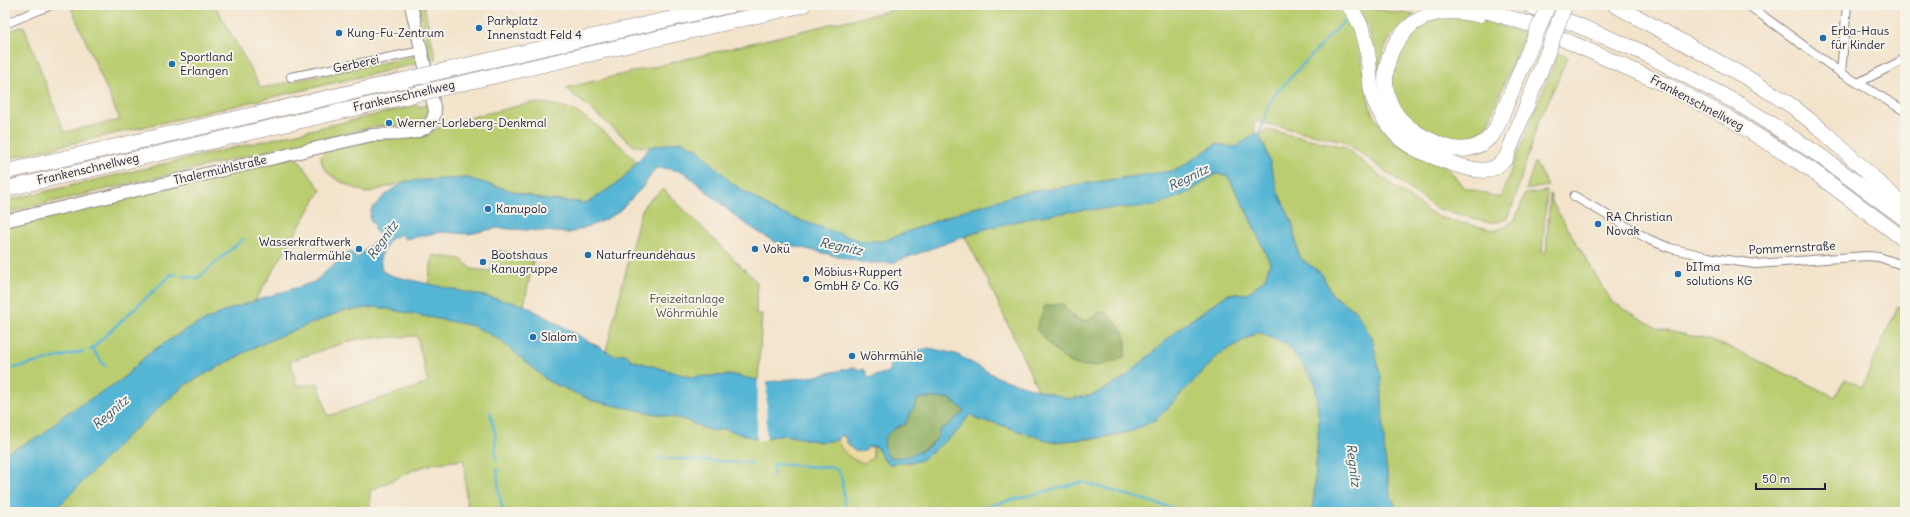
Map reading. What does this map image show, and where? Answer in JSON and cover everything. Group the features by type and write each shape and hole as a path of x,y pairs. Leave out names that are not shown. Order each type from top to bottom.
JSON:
{"highway":[{"path":"638,27 675,9 690,5"},
{"name":"Frankenschnellweg","path":"5,172 731,5"},
{"name":"Frankenschnellweg","path":"5,189 803,5"},
{"path":"1348,5 1354,11 1363,29 1368,49 1373,98 1381,115 1394,132 1407,144 1419,150 1471,169 1486,170 1492,169 1501,164 1506,158 1565,5"},
{"name":"Frankenschnellweg","path":"1468,5 1535,24 1666,84 1732,120 1810,169 1905,240"},
{"name":"Frankenschnellweg","path":"1529,5 1642,52 1741,105 1819,155 1905,219"},
{"path":"1535,24 1456,11 1436,13 1413,24 1395,42 1386,67 1387,92 1392,106 1399,118 1410,129 1422,137 1449,148 1464,150 1474,148 1485,142 1493,135 1528,53 1535,24 1542,5"},
{"path":"1535,24 1548,5"},
{"path":"1615,5 1751,80 1792,106 1823,131 1905,207"}],"main road":[{"path":"411,5 422,51"},
{"name":"Thalermühlstraße","path":"5,221 372,135 415,132 424,129 433,120 434,111 422,51"}],"street":[{"path":"5,24 51,5"},
{"path":"1748,5 1841,73 1905,111"},
{"path":"1841,73 1847,5"},
{"name":"Gerberei","path":"291,77 422,51"},
{"path":"1858,83 1905,59"},
{"name":"Pommernstraße","path":"1574,196 1650,240 1670,248 1713,258 1756,264 1867,256 1905,266"}],"green space":[{"name":"Sportland Erlangen","path":"70,5 215,5 261,88 415,56 420,63 5,159 5,33 24,26 64,132 120,120"},
{"path":"418,5 420,7 424,6 436,59 428,61 426,37"},
{"path":"916,5 1338,5 1346,11 1356,30 1370,107 1380,126 1394,142 1449,169 1463,187 1500,198 1558,53 1568,57 1537,126 1511,211 1506,219 1497,222 1486,222 1436,208 1344,141 1254,121 1255,134 1235,147 1216,144 1177,170 1022,193 965,210 883,241 861,241 776,212 733,184 698,149 681,141 650,147 634,146 566,88 839,22"},
{"path":"1358,7 1415,15 1402,25 1388,41 1382,56 1380,79 1381,91 1385,102 1396,122 1410,136 1436,149 1472,163 1422,144 1408,136 1396,126 1386,114 1379,99 1374,79 1373,54 1370,34"},
{"path":"1442,16 1477,18 1524,34 1484,133 1475,140 1468,142 1459,143 1450,141 1431,134 1413,122 1400,107 1392,88 1390,76 1397,55 1407,34"},
{"path":"530,103 564,107 578,113 604,132 637,161 622,180 587,203 541,199 467,178 406,181 367,193 337,180 325,170 322,163 321,155 326,150 373,139 424,136 448,123"},
{"path":"430,104 430,110 425,117 420,121 407,125 380,126 355,131 5,213 5,201 418,105 419,107"},
{"path":"1268,130 1345,147 1430,213 1445,219 1494,230 1501,229 1515,220 1525,194 1547,191 1542,253 1546,253 1550,194 1553,204 1612,302 1659,329 1701,338 1732,348 1835,397 1845,379 1862,387 1898,306 1905,310 1905,512 1399,512 1390,495 1385,458 1356,311 1332,295 1322,274 1299,257 1292,222 1278,192 1265,146 1259,135"},
{"path":"296,157 321,190 255,301 230,309 187,329 149,353 120,381 64,415 41,436 5,453 5,225"},
{"path":"1535,162 1548,186 1526,190"},
{"path":"1215,174 1227,175 1245,208 1270,263 1265,279 1247,294 1228,294 1180,328 1124,378 1093,395 1070,399 1038,390 988,281 965,237 985,229 1034,217 1188,193","holes":["1063,304 1071,314 1079,320 1088,320 1093,318 1098,313 1105,312 1117,324 1097,366 1070,362 1054,348"]},
{"name":"Freizeitanlage Wöhrmühle","path":"663,189 757,282 756,314 762,314 758,381 734,375 690,377 631,360 624,354 615,356 606,351 639,218 645,204"},
{"path":"494,250 534,256 524,305 428,284 433,255 461,259 472,269 491,271"},
{"path":"1063,304 1071,314 1083,321 1093,318 1098,313 1105,312 1116,322 1123,332 1126,343 1124,357 1097,366 1083,366 1070,362 1061,356 1036,329 1045,306"},
{"path":"377,307 474,326 500,340 548,381 593,401 682,419 711,431 725,428 756,439 785,435 821,442 837,440 841,447 873,457 873,447 876,446 883,459 890,464 919,461 927,456 970,414 980,421 995,423 1052,442 1098,438 1130,432 1157,419 1220,354 1258,332 1287,345 1315,382 1319,421 1313,512 467,512 464,460 436,463 416,469 370,491 370,512 45,512 50,510 127,436 185,385 251,349 343,311","holes":["417,336 428,383 328,416 318,383 297,386 290,361 356,339"]},
{"path":"918,398 949,398 965,411 940,436 921,451 911,456 900,458 888,457 884,444 886,436 893,429 905,424"}],"sand":[{"path":"840,435 867,447 873,447 873,457 865,463 848,456 837,440"}],"water":[{"name":"Regnitz","path":"1255,134 1259,135 1265,146 1278,192 1292,222 1299,257 1322,274 1332,295 1356,311 1372,338 1381,377 1385,458 1390,495 1399,512 1313,512 1319,421 1315,382 1287,345 1258,332 1220,354 1157,419 1130,432 1098,438 1052,442 995,423 980,421 970,414 958,431 919,461 890,464 883,459 876,446 868,447 865,451 861,452 854,450 847,443 844,435 840,435 837,440 821,442 785,435 756,439 725,429 711,431 682,419 593,401 548,381 500,340 474,326 377,307 343,311 285,334 251,349 185,385 127,436 55,510 45,512 5,512 5,453 41,436 64,415 120,381 149,353 187,329 230,309 314,282 350,251 357,258 382,234 378,234 373,229 375,226 370,220 371,210 390,191 406,181 467,178 541,199 587,203 622,180 650,147 681,141 698,149 733,184 776,212 861,241 883,241 965,210 1022,193 1177,170 1216,144 1235,147","holes":["656,168 684,172 741,221 773,241 865,263 892,263 985,229 1034,217 1084,210 1155,206 1188,193 1215,174 1227,175 1245,208 1270,263 1265,279 1247,294 1228,294 1180,328 1124,378 1093,395 1070,399 999,378 956,354 929,348 888,358 891,371 869,378 864,369 860,370 854,367 816,376 767,382 734,375 690,377 631,360 624,354 615,356 524,305 393,276 382,271 380,258 390,239 401,234 405,239 442,232 469,234 497,228 570,233 600,222 617,213 641,189","919,398 949,398 965,411 946,427 940,429 934,442 920,452 903,457 888,457 884,444 886,436 893,429 905,424"]}],"pier":[{"path":"758,379 767,380 766,439 757,441"}],"waterway":[{"path":"1258,138 1269,106 1276,93 1348,17"},
{"path":"182,276 198,278 243,239"},
{"path":"90,350 172,274 176,275"},
{"path":"92,349 105,366"},
{"path":"14,368 84,351"},
{"path":"5,371 10,370"},
{"path":"490,412 495,433 496,460"},
{"path":"657,458 752,463"},
{"path":"773,476 774,464 835,468 841,475 846,512"},
{"path":"497,469 499,494 503,512"},
{"path":"965,512 1082,482 1186,512"}],"place":[{"name":"Parkplatz Innenstadt Feld 4","path":"479,28"},
{"name":"Kung-Fu-Zentrum","path":"339,33"},
{"name":"Erba-Haus für Kinder","path":"1823,38"},
{"name":"Sportland Erlangen","path":"172,64"},
{"name":"Werner-Lorleberg-Denkmal","path":"389,123"},
{"name":"Kanupolo","path":"488,209"},
{"name":"RA Christian Novak","path":"1598,224"},
{"name":"Wasserkraftwerk Thalermühle","path":"359,249"},
{"name":"Vokü","path":"755,249"},
{"name":"Naturfreundehaus","path":"588,255"},
{"name":"Bootshaus Kanugruppe","path":"483,262"},
{"name":"bITma solutions KG","path":"1678,274"},
{"name":"Möbius+Ruppert GmbH & Co. KG","path":"806,279"},
{"name":"Slalom","path":"533,337"},
{"name":"Wöhrmühle","path":"852,356"}]}
